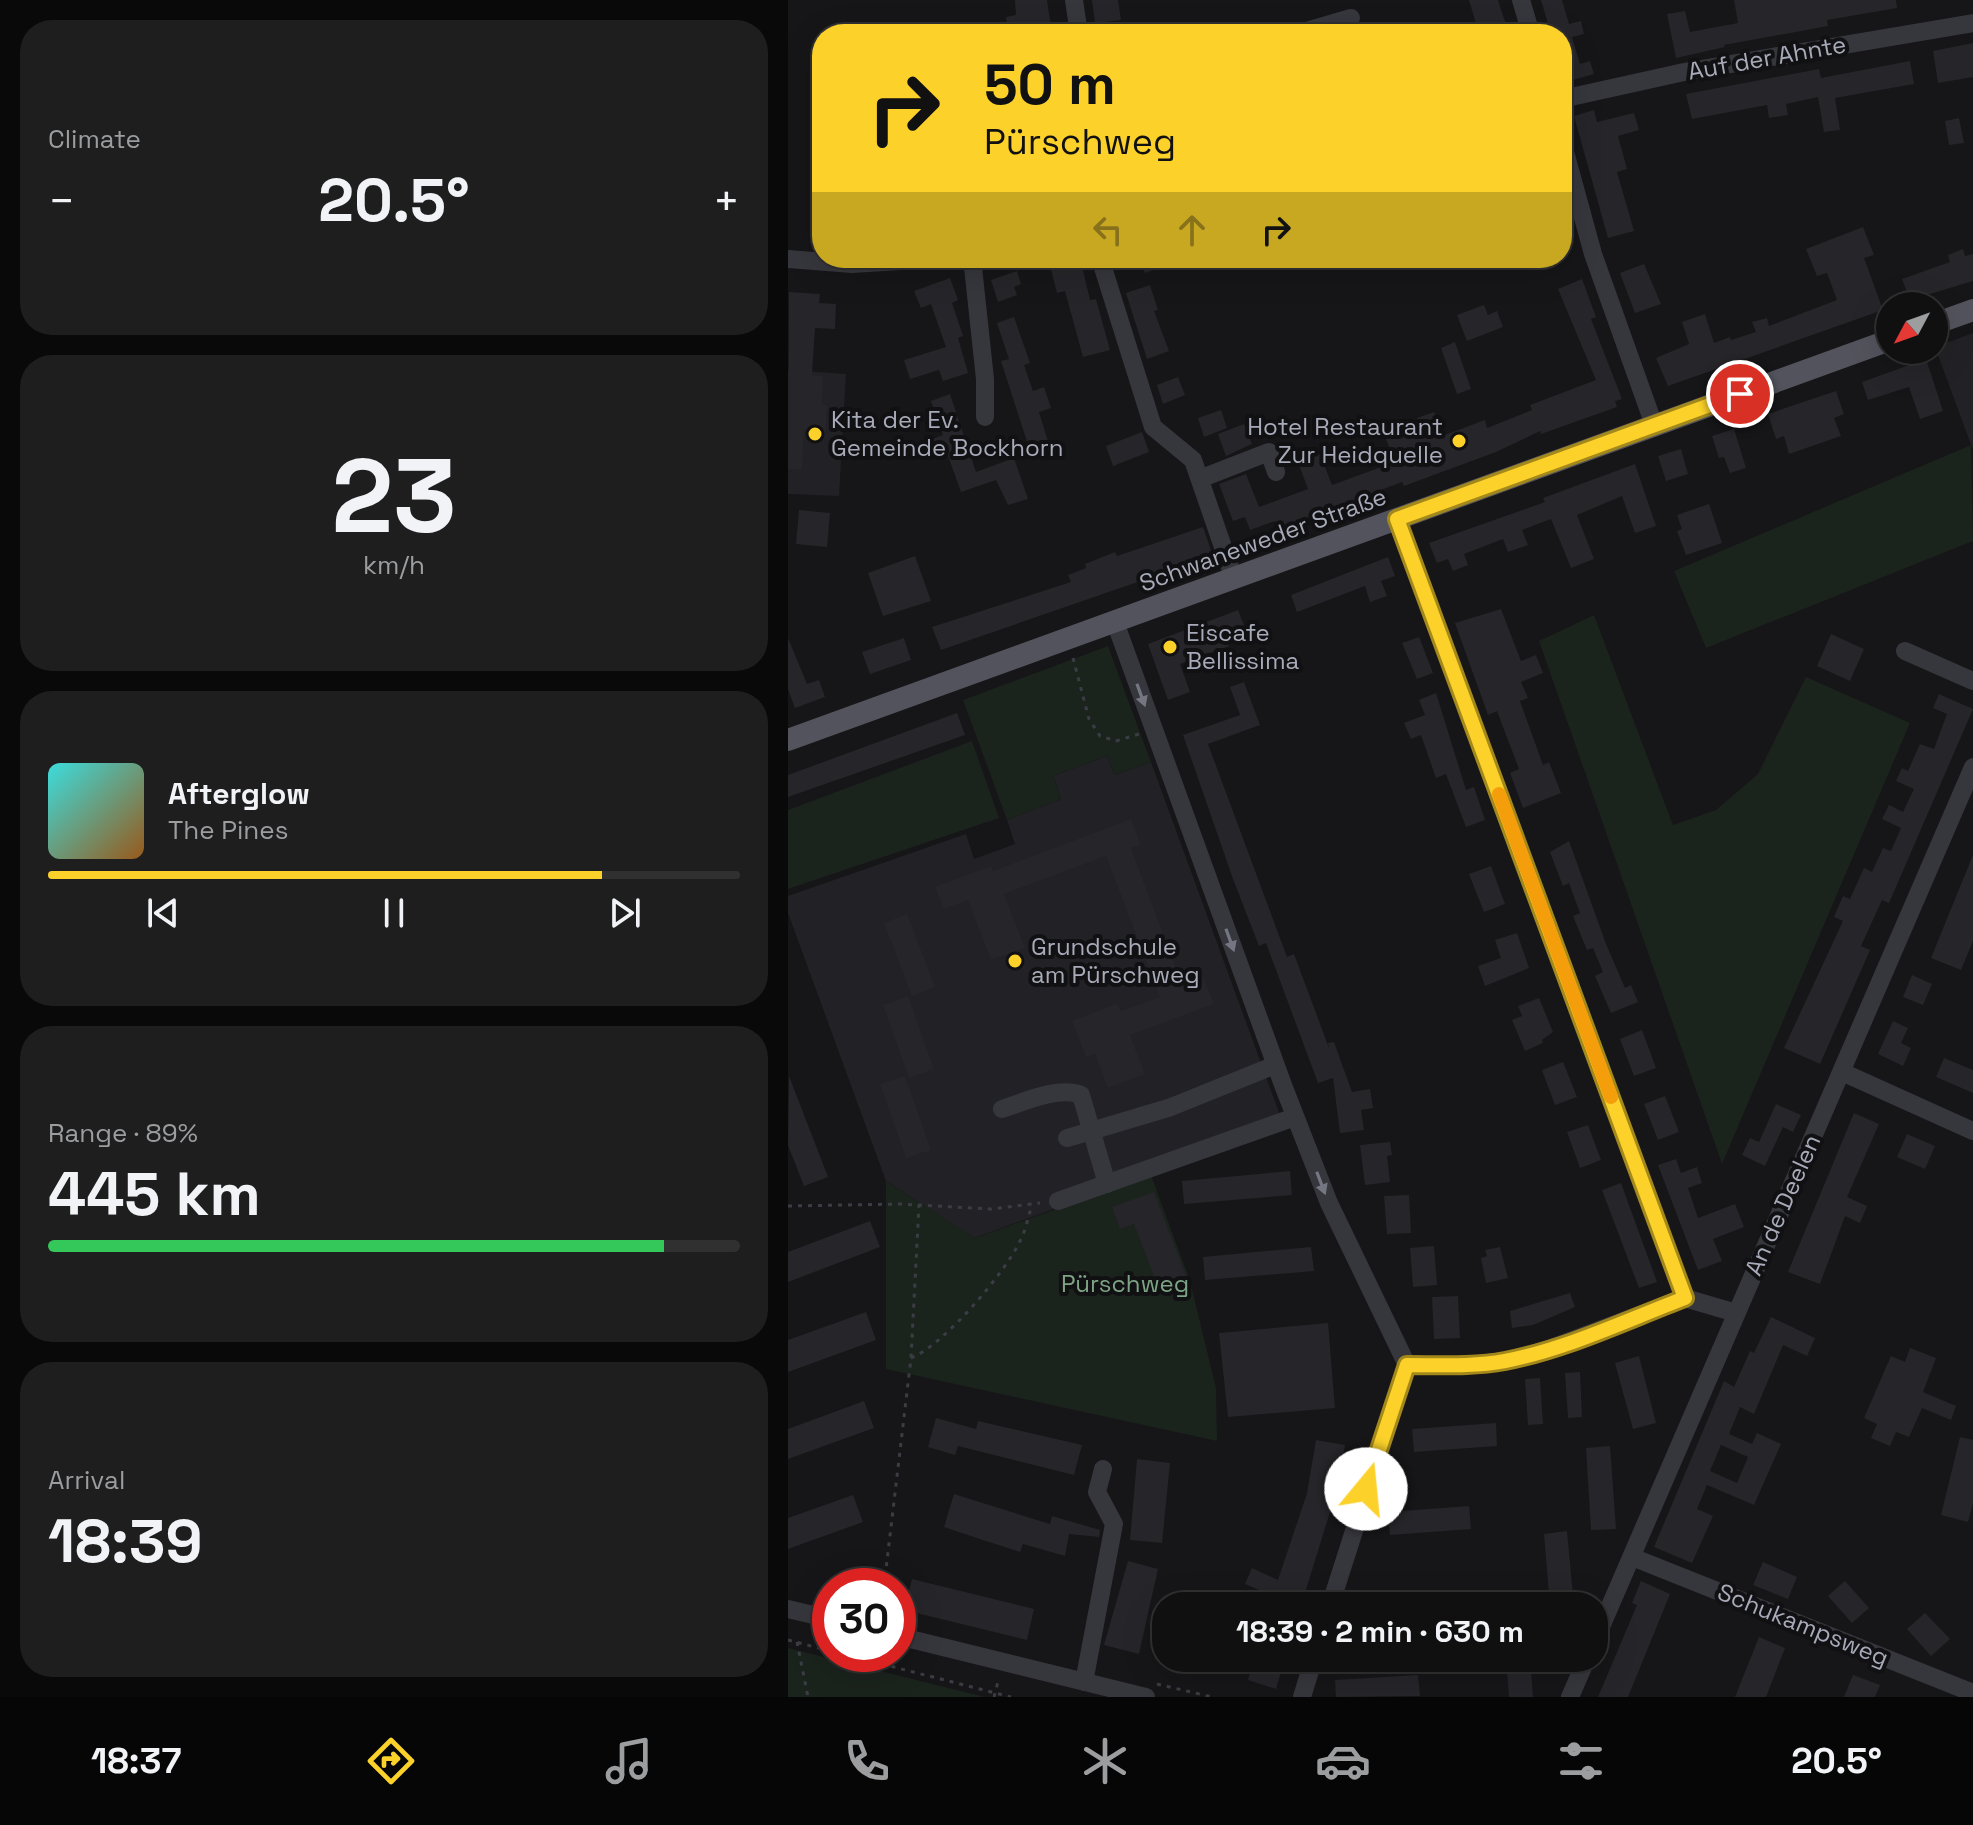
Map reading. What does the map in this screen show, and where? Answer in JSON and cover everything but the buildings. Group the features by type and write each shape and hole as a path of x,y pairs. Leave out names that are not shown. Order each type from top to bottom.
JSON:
{"main road":[{"path":"1948,319 1973,310"},
{"name":"Schwaneweder Straße","path":"788,740 1876,345"}],"street":[{"path":"1074,0 1078,24"},
{"path":"1521,0 1528,24"},
{"path":"1333,24 1351,18"},
{"name":"Auf der Ahnte","path":"1572,97 1684,72 1973,23"},
{"path":"1572,177 1593,254 1654,425"},
{"path":"788,259 812,261"},
{"path":"973,268 985,379 985,417"},
{"path":"1103,268 1153,427 1193,460 1202,478 1234,579"},
{"path":"1202,478 1269,452 1276,472"},
{"path":"1397,519 1685,1298"},
{"path":"1115,622 1295,1117 1329,1203 1407,1365 1334,1592"},
{"path":"1905,651 1973,681"},
{"name":"An de Deelen","path":"1608,1611 1973,767"},
{"path":"1067,1138 1171,1107 1275,1065"},
{"path":"1842,1072 1973,1131"},
{"path":"1002,1109 1072,1092 1081,1095 1107,1184"},
{"path":"1058,1201 1295,1117"},
{"path":"1407,1365 1470,1365 1505,1361 1546,1350 1685,1298 1736,1313"},
{"path":"1084,1682 1114,1524 1097,1492 1103,1469"},
{"name":"Schukampsweg","path":"1632,1557 1941,1689 1973,1693"},
{"path":"788,1609 812,1615"},
{"path":"916,1640 1146,1697"},
{"path":"1302,1697 1310,1672"},
{"path":"1570,1697 1581,1672"}],"path":[{"path":"1068,639 1089,719 1100,736 1116,741 1153,727"},
{"path":"788,1206 919,1205 991,1209 1058,1201"},
{"path":"911,1358 927,1352 978,1299 1020,1242 1032,1204"},
{"path":"886,1568 911,1358 919,1205"},
{"path":"788,1640 812,1646"},
{"path":"797,1642 808,1697"},
{"path":"913,1672 1011,1697"}],"shaded area":[{"path":"1973,333 1973,450 1941,364 1948,364 1948,342"},
{"name":"Kita der Ev. Gemeinde Bockhorn","path":"788,370 846,374 839,496 788,494"},
{"name":"Grundschule am Pürschweg","path":"1107,756 1115,775 1151,762 1284,1126 974,1238 886,1181 788,913 788,896 966,834 974,859 1015,844 1007,820 1061,799 1053,776"}],"green space":[{"path":"1971,445 1973,541 1706,648 1674,571"},
{"path":"1594,615 1673,825 1716,810 1758,774 1806,677 1910,723 1722,1164 1539,641"},
{"path":"1108,646 1151,762 1115,775 1107,756 1053,776 1061,799 1007,820 963,700"},
{"path":"972,741 999,818 788,889 788,810"},
{"name":"Pürschweg","path":"1151,1175 1190,1281 1216,1388 1217,1441 886,1369 886,1181 975,1238"},
{"path":"788,1648 812,1654 812,1672 884,1672 985,1697 788,1697"}],"slow traffic":[{"path":"1499,794 1611,1097"}],"place":[{"name":"Kita der Ev. Gemeinde Bockhorn","path":"815,434"},
{"name":"Hotel Restaurant Zur Heidquelle","path":"1459,441"},
{"name":"Eiscafe Bellissima","path":"1170,647"},
{"name":"Grundschule am Pürschweg","path":"1015,961"}],"route":[{"path":"1366,1489 1407,1365 1470,1365 1505,1361 1546,1350 1685,1298 1397,519 1740,394"}]}
